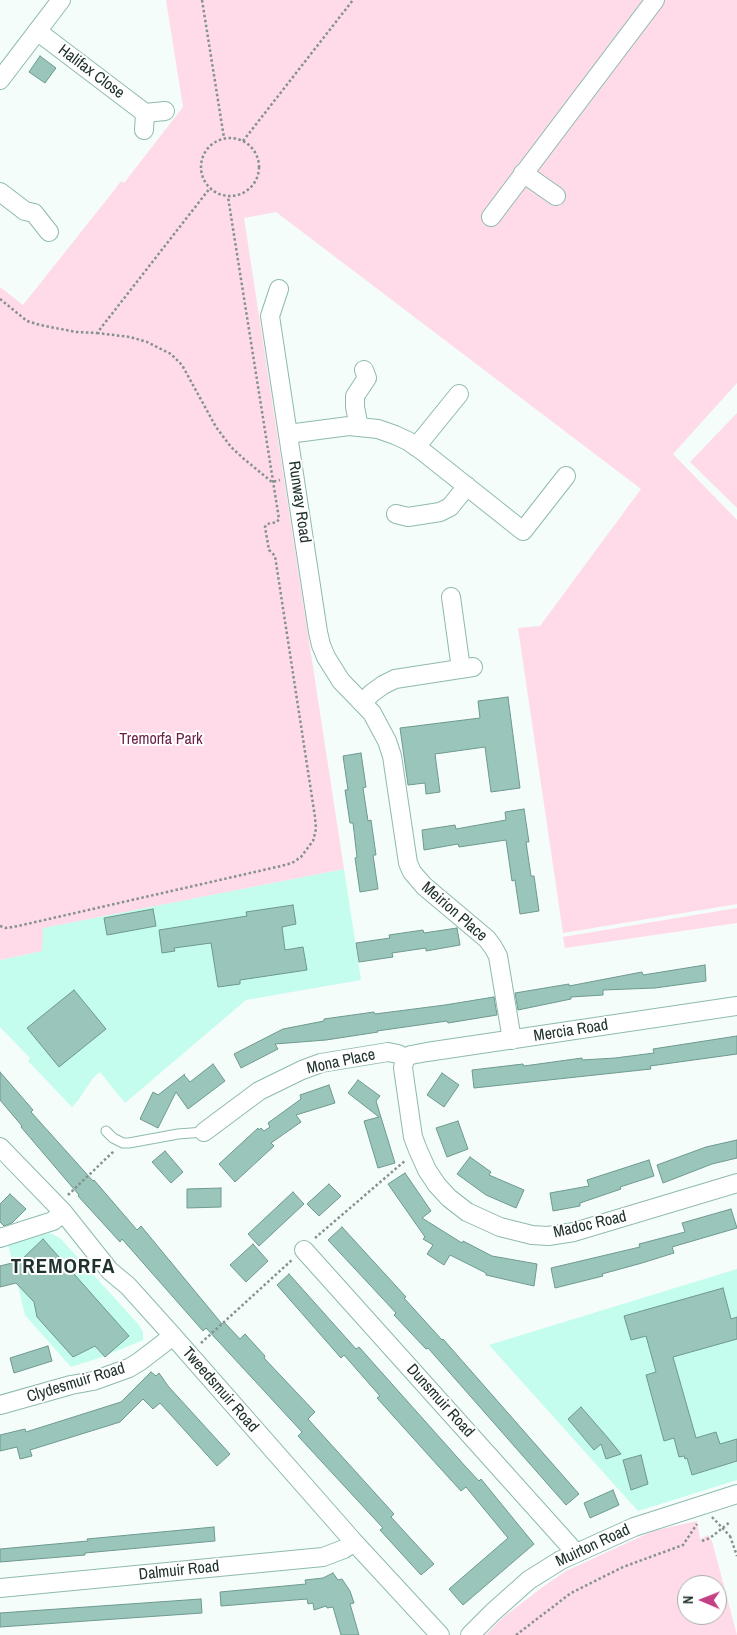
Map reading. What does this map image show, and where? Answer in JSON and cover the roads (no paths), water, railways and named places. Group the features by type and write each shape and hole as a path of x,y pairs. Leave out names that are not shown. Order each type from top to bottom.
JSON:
{"street":[{"path":"0,80 61,0"},
{"path":"491,216 654,0"},
{"name":"Halifax Close","path":"37,32 145,122 164,111"},
{"path":"523,173 556,196"},
{"path":"0,192 24,211 38,208 49,232"},
{"name":"Runway Road","path":"279,289 270,316 321,645 341,681 362,703"},
{"path":"359,427 355,408 355,396 367,378 364,370"},
{"path":"416,447 459,394"},
{"path":"288,434 336,427 359,427 378,429 408,441 523,531 566,476"},
{"path":"396,514 408,517 440,512 450,507 467,486"},
{"path":"362,703 383,684 395,679 467,668 451,597"},
{"name":"Meirion Place","path":"362,703 372,713 392,756 408,863 412,872 428,891 487,939 493,947 498,956 512,1040"},
{"name":"Mercia Road","path":"405,1058 411,1054 737,1006"},
{"name":"Mona Place","path":"204,1132 259,1090 302,1070 321,1064 388,1052 405,1058"},
{"name":"Madoc Road","path":"405,1058 403,1068 413,1137 432,1178 448,1198 467,1212 500,1227 532,1235 548,1236 574,1232 737,1183"},
{"name":"Tweedsmuir Road","path":"0,1147 60,1209 110,1271 128,1286 354,1542 440,1635"},
{"path":"0,1238 53,1221 60,1209"},
{"name":"Dunsmuir Road","path":"304,1250 576,1553"},
{"name":"Clydesmuir Road","path":"0,1405 71,1385 93,1381 130,1368 173,1336"},
{"name":"Muirton Road","path":"470,1635 529,1580 576,1553 634,1527 737,1494"},
{"name":"Dalmuir Road","path":"0,1588 323,1557 344,1549 354,1542"}],"lane":[{"path":"106,1131 113,1138 123,1143 178,1134 204,1132"}],"district":[{"name":"TREMORFA","path":"63,1267"}],"park label":[{"name":"Tremorfa Park","path":"161,740"}]}
